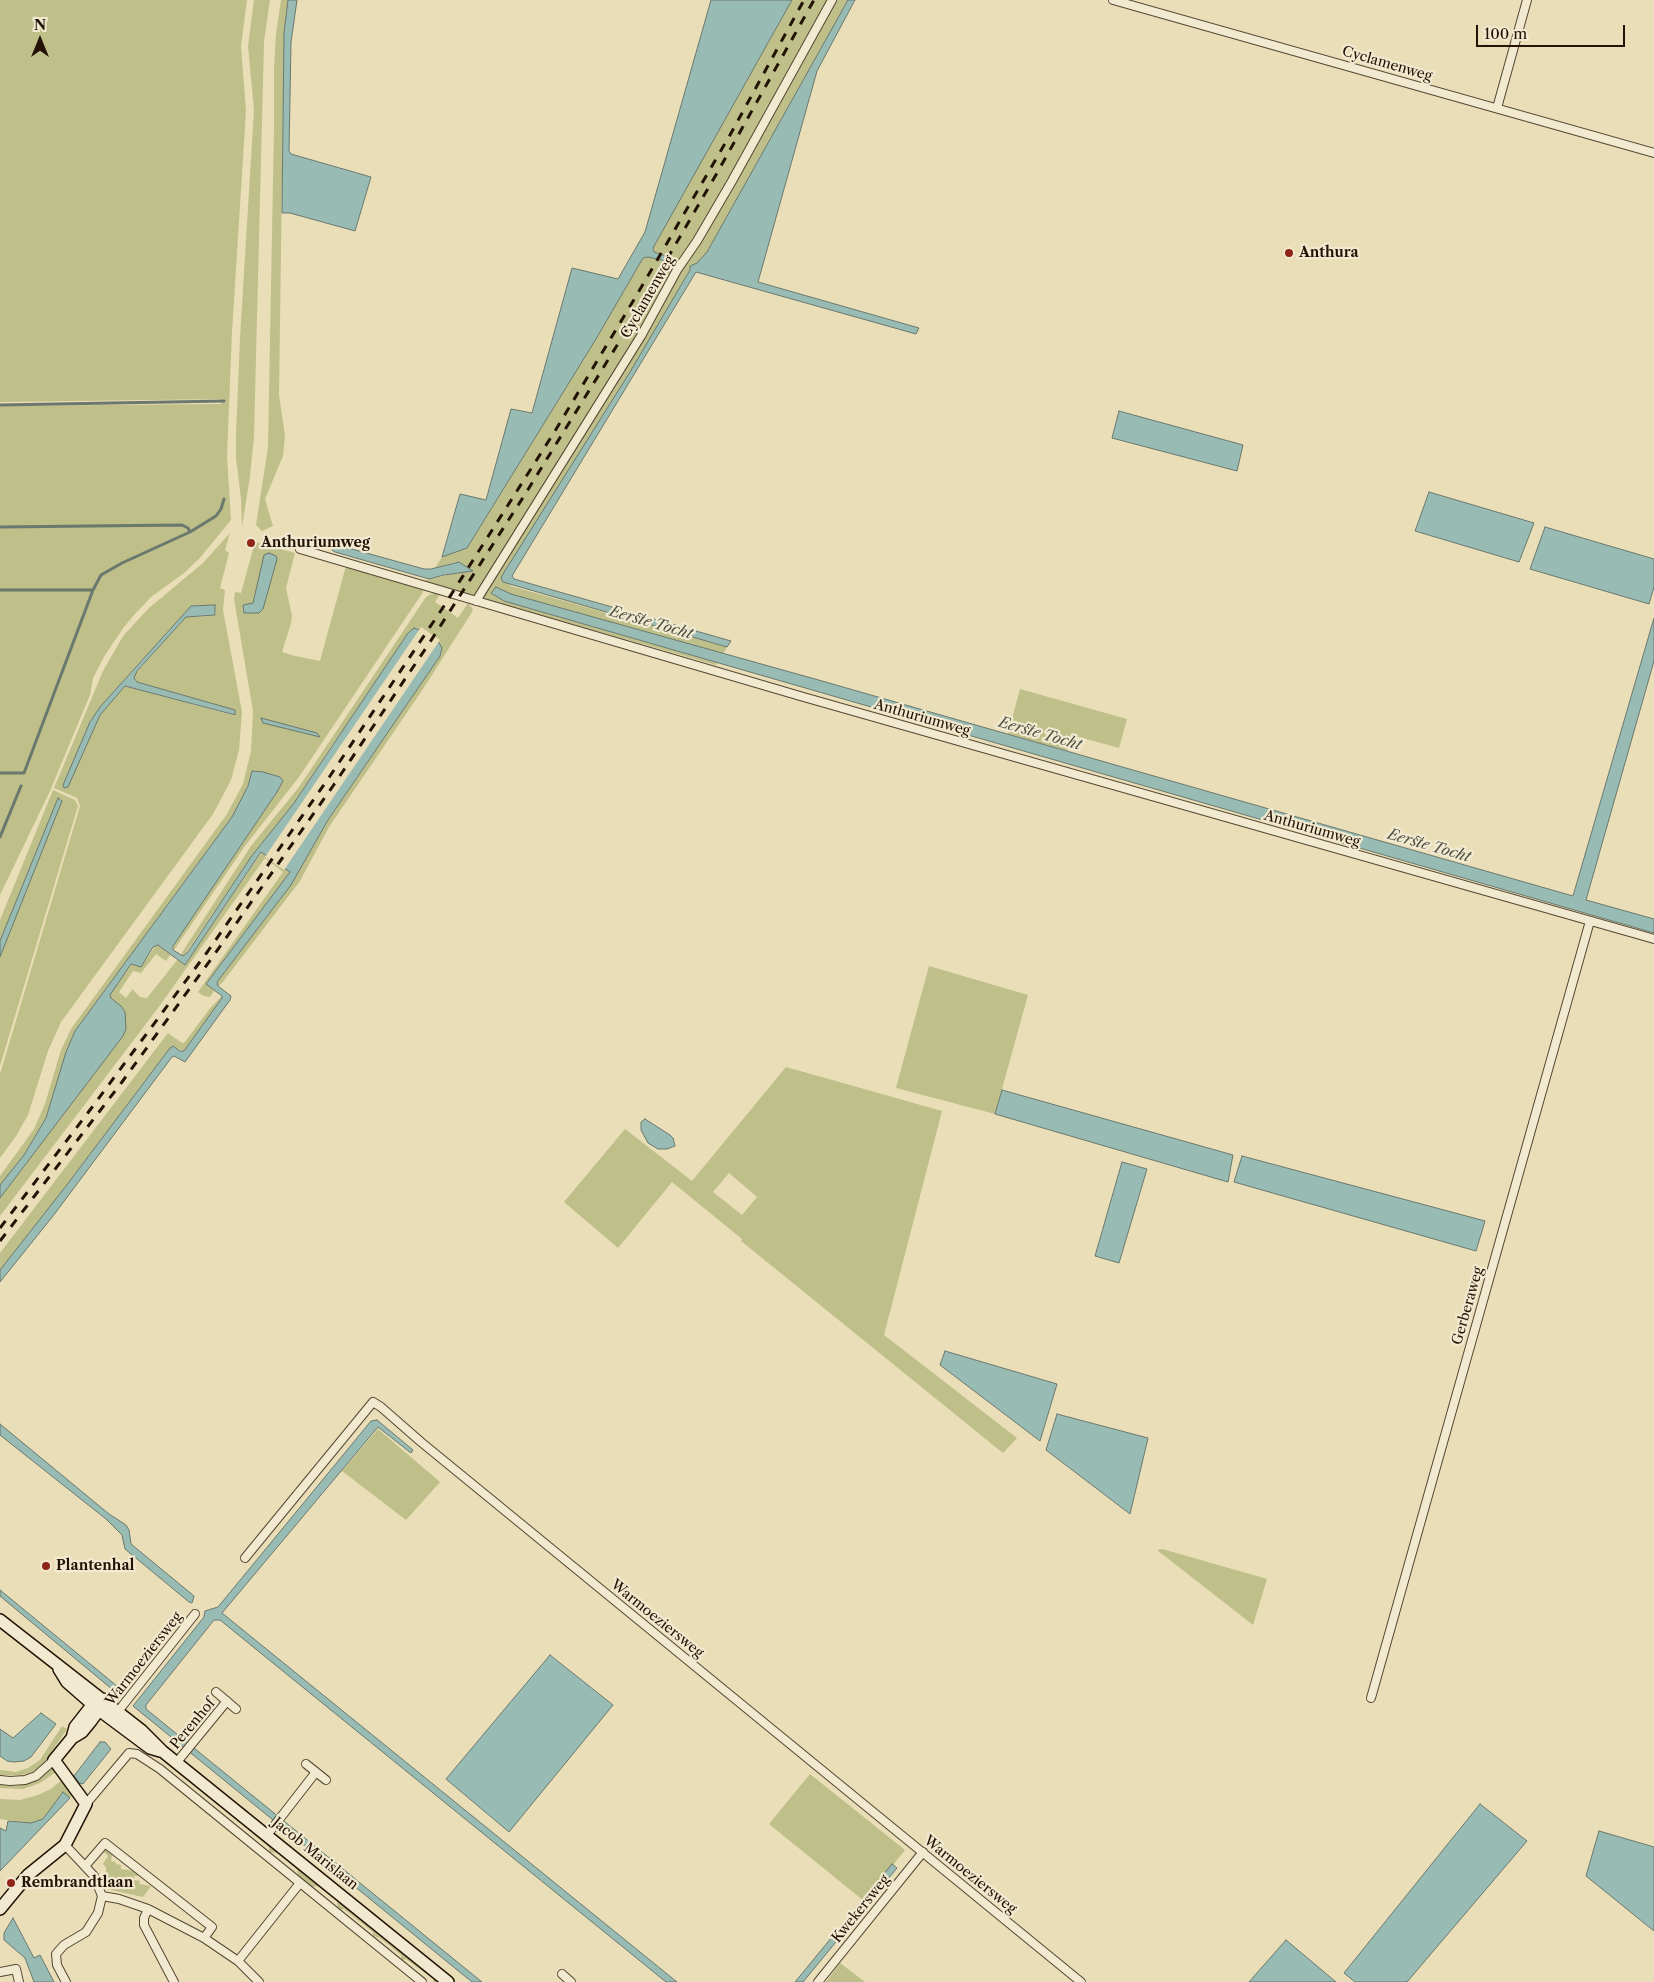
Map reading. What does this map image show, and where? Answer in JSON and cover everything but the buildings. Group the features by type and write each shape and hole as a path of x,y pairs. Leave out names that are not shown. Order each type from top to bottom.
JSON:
{"main road":[{"name":"Jacob Marislaan","path":"0,1620 58,1667 72,1675 98,1704 115,1715 150,1748 162,1751 177,1762 448,1982"},
{"path":"0,1909 28,1875 65,1845 86,1804 54,1760 72,1738 82,1732 98,1704"}],"street":[{"name":"Cyclamenweg","path":"476,601 641,336 677,270 697,241 732,181 832,0"},
{"name":"Cyclamenweg","path":"1114,0 1654,153"},
{"path":"1497,108 1527,0"},
{"name":"Anthuriumweg","path":"300,550 828,704 1654,939"},
{"name":"Gerberaweg","path":"1371,1698 1590,921"},
{"name":"Warmoeziersweg","path":"245,1558 373,1402 1081,1982"},
{"name":"Warmoeziersweg","path":"115,1715 195,1614"},
{"name":"Perenhof","path":"216,1692 236,1709"},
{"name":"Perenhof","path":"177,1762 227,1702"},
{"path":"86,1804 129,1753 137,1754 160,1769 422,1982"},
{"path":"0,1780 25,1780 36,1776 54,1760"},
{"path":"306,1764 326,1780"},
{"path":"267,1835 316,1772"},
{"path":"86,1865 105,1843 212,1927 204,1938"},
{"path":"65,1845 86,1865 99,1885 102,1896 98,1913 86,1932 58,1949 56,1954 57,1965 66,1982"},
{"name":"Kwekersweg","path":"818,1982 923,1852"},
{"path":"238,1961 300,1884"},
{"path":"102,1896 119,1899 148,1909 204,1938 238,1961 259,1982"},
{"path":"148,1909 144,1918 144,1926 174,1982"},
{"path":"0,1972 16,1969 19,1982"},
{"path":"562,1974 571,1982"}],"green space":[{"path":"0,0 247,0 241,46 246,111 232,332 227,456 231,520 199,559 184,573 151,597 134,615 105,655 93,678 90,695 50,791 0,895 0,406 221,404 221,399 0,402"},
{"path":"254,0 270,0 264,41 254,436 242,527 236,458 236,434 254,110 248,46"},
{"path":"281,0 288,0 284,33 279,395 285,436 283,456 265,499 273,526 262,531 256,525 268,447 274,68"},
{"path":"792,0 848,0 707,252 697,263 690,267 630,372 502,578 511,586 727,647 723,654 504,592 496,587 491,593 504,601 717,663 716,665 422,581 456,573 460,574 455,562 435,568 442,557 467,548 596,339 643,258 648,257 673,263 675,259 654,252 653,248"},
{"path":"230,533 225,550 229,553 220,588 225,590 223,610 242,712 239,750 231,780 213,814 61,1022 48,1051 28,1115 0,1158 0,1074 80,806 77,798 54,788 103,671 123,636 149,608 203,563","holes":["214,605 216,614 212,616 186,617 135,674 134,678 137,682 235,710 235,716 125,686 100,715 67,788 64,788 63,785 90,722 100,707 191,606"]},
{"path":"255,542 295,553 286,588 292,616 282,652 295,656 320,661 346,566 423,589 423,592 299,777 245,846 174,950 174,944 283,781 275,775 254,771 241,802 232,817 75,1031 66,1052 46,1118 24,1155 0,1185 0,1176 34,1129 45,1104 61,1050 71,1029 227,814 243,784 251,751 253,711 234,599 235,592 241,593"},
{"path":"437,593 440,594 435,602 458,618 468,603 473,609 472,612 423,689 329,827 300,881 218,986 217,982 291,885 328,820 440,656 442,650 423,631 416,628 332,745 294,803 251,857 184,956 181,955 183,951 251,846 299,787 426,597"},
{"path":"1020,689 1127,719 1119,748 1072,735 1067,751 1008,734"},
{"path":"53,790 75,800 78,806 0,1066 0,957 61,799 58,799 0,941 0,920"},
{"path":"262,852 291,872 206,984 214,991 210,997 198,992 283,872 265,858 158,1008 0,1216 0,1198 125,1032 125,1012 110,997 110,993 132,964 141,967 156,945 161,946 171,954 166,961 156,954 141,973 133,971 119,992 126,998 132,990 130,987 140,997 147,998 178,959 185,965"},
{"path":"929,966 1028,995 995,1114 896,1088"},
{"path":"222,996 184,1051 172,1046 170,1048 0,1270 0,1253 168,1033 184,1043 211,1007"},
{"path":"786,1067 942,1111 884,1335 1017,1438 1003,1453 741,1241 742,1239 672,1182 618,1248 564,1202 625,1129 692,1181","holes":["729,1173 757,1197 742,1215 713,1192"]},
{"path":"378,1429 440,1482 406,1520 342,1471"},
{"path":"1162,1549 1267,1579 1253,1625 1157,1550"},
{"path":"62,1726 67,1729 44,1763 34,1771 21,1775 0,1775 0,1770 16,1772 28,1768 40,1760"},
{"path":"52,1767 56,1772 40,1783 23,1789 0,1788 0,1785 17,1786 37,1779"},
{"path":"810,1774 905,1850 864,1901 769,1824"},
{"path":"63,1779 73,1794 70,1798 63,1793 43,1819 31,1823 0,1819 0,1799 20,1800 38,1795 51,1789"},
{"path":"255,1832 440,1982 433,1982 433,1979 406,1959 402,1960 401,1955 380,1938 373,1936 373,1932 344,1909 338,1910 337,1901 318,1886 312,1887 298,1876 297,1869 277,1853 269,1852 269,1847 253,1834"},
{"path":"105,1848 116,1856 112,1855 111,1861 121,1865 121,1869 134,1871 140,1876 134,1876 134,1880 140,1881 139,1884 151,1886 143,1897 107,1889 110,1885 106,1875 106,1867 103,1864 108,1856 102,1850"},
{"path":"840,1963 865,1982 826,1982"}],"water":[{"path":"288,0 297,0 291,42 289,151 291,154 371,177 355,231 290,213 282,213 284,33"},
{"path":"711,0 792,0 653,248 654,252 676,261 674,263 648,257 643,258 596,339 467,548 442,557 460,494 486,500 511,409 532,413 572,268 618,279 645,232"},
{"name":"Eerste Tocht","path":"848,0 855,0 817,71 758,282 919,328 916,334 696,272 512,576 514,579 731,641 727,647 503,582 501,578 503,574 630,372 690,270 690,266 697,263 707,252"},
{"path":"1119,411 1243,445 1237,471 1112,438"},
{"path":"1429,492 1534,523 1519,562 1415,531"},
{"path":"1545,527 1654,559 1654,587 1649,604 1530,569"},
{"path":"334,544 424,569 459,562 473,571 429,579 335,552 332,550"},
{"path":"269,553 276,556 277,559 263,609 259,613 244,613 243,605 253,603 264,555"},
{"path":"496,587 511,594 1573,896 1654,618 1654,661 1586,900 1654,919 1654,933 504,601 491,593"},
{"path":"215,605 215,615 186,617 137,671 134,678 137,682 235,710 235,715 125,686 100,715 68,787 64,788 63,785 90,722 100,707 191,606"},
{"path":"414,628 423,631 438,641 442,648 440,656 328,820 291,885 217,982 218,986 231,996 230,1000 185,1062 174,1056 172,1057 53,1216 0,1282 0,1270 170,1048 173,1046 180,1051 184,1051 222,998 222,996 206,984 290,872 261,852 185,965 158,945 153,947 141,967 131,964 110,995 125,1012 126,1029 123,1036 0,1198 0,1185 24,1155 46,1118 66,1052 75,1031 232,817 248,786 252,771 280,777 283,781 277,792 173,946 173,950 183,956 188,952 251,857 294,803 408,633"},
{"path":"261,718 317,733 320,737 263,723"},
{"path":"58,798 62,801 0,957 0,941"},
{"path":"1002,1090 1233,1155 1228,1182 995,1114"},
{"path":"645,1119 670,1135 675,1146 667,1149 658,1149 648,1143 641,1130 641,1122"},
{"path":"1242,1156 1485,1221 1476,1251 1234,1182"},
{"path":"1122,1162 1147,1169 1119,1263 1095,1256"},
{"path":"945,1351 1057,1384 1040,1441 940,1365"},
{"path":"1057,1414 1148,1438 1130,1514 1046,1450"},
{"path":"377,1420 413,1450 411,1453 378,1427 222,1613 677,1982 666,1982 220,1620 214,1620 146,1705 146,1709 482,1982 472,1982 133,1706 204,1617 205,1611 218,1607 371,1421"},
{"path":"0,1424 109,1514 126,1525 129,1530 131,1544 194,1596 192,1603 125,1549 122,1535 106,1519 0,1435"},
{"path":"0,1590 123,1691 119,1695 0,1596"},
{"path":"550,1655 613,1705 509,1832 446,1779"},
{"path":"41,1713 56,1724 31,1757 24,1761 14,1762 7,1761 0,1756 0,1729 13,1738"},
{"path":"100,1742 105,1742 111,1749 83,1784 79,1783 74,1776"},
{"path":"63,1792 70,1798 0,1871 0,1828 6,1831 8,1821 31,1823 43,1819"},
{"path":"1480,1804 1527,1841 1407,1982 1355,1982 1344,1973"},
{"path":"1599,1831 1654,1847 1654,1931 1586,1876"},
{"path":"892,1864 897,1868 803,1982 795,1982"},
{"path":"13,1918 34,1958 40,1955 54,1982 34,1982 25,1958 4,1940 4,1933"},
{"path":"1286,1940 1336,1982 1249,1982"}],"pier":[{"path":"421,627 440,640 284,870 265,857"}],"waterway":[{"path":"0,405 224,401"},
{"path":"0,773 24,773 93,590 101,575 122,563 190,532 216,516 221,509 224,499"},
{"path":"0,527 182,525 188,528 190,532"},
{"path":"0,590 93,590"},
{"path":"0,837 21,786"}],"railway":[{"path":"0,1228 208,951 330,776 442,609 555,431 635,298 730,135 804,0"},
{"path":"0,1241 122,1082 214,955 333,786 430,642 524,496 616,347 814,0"}],"place":[{"name":"Anthura","path":"1289,253"},
{"name":"Anthuriumweg","path":"251,543"},
{"name":"Plantenhal","path":"46,1566"},
{"name":"Rembrandtlaan","path":"11,1883"}]}
